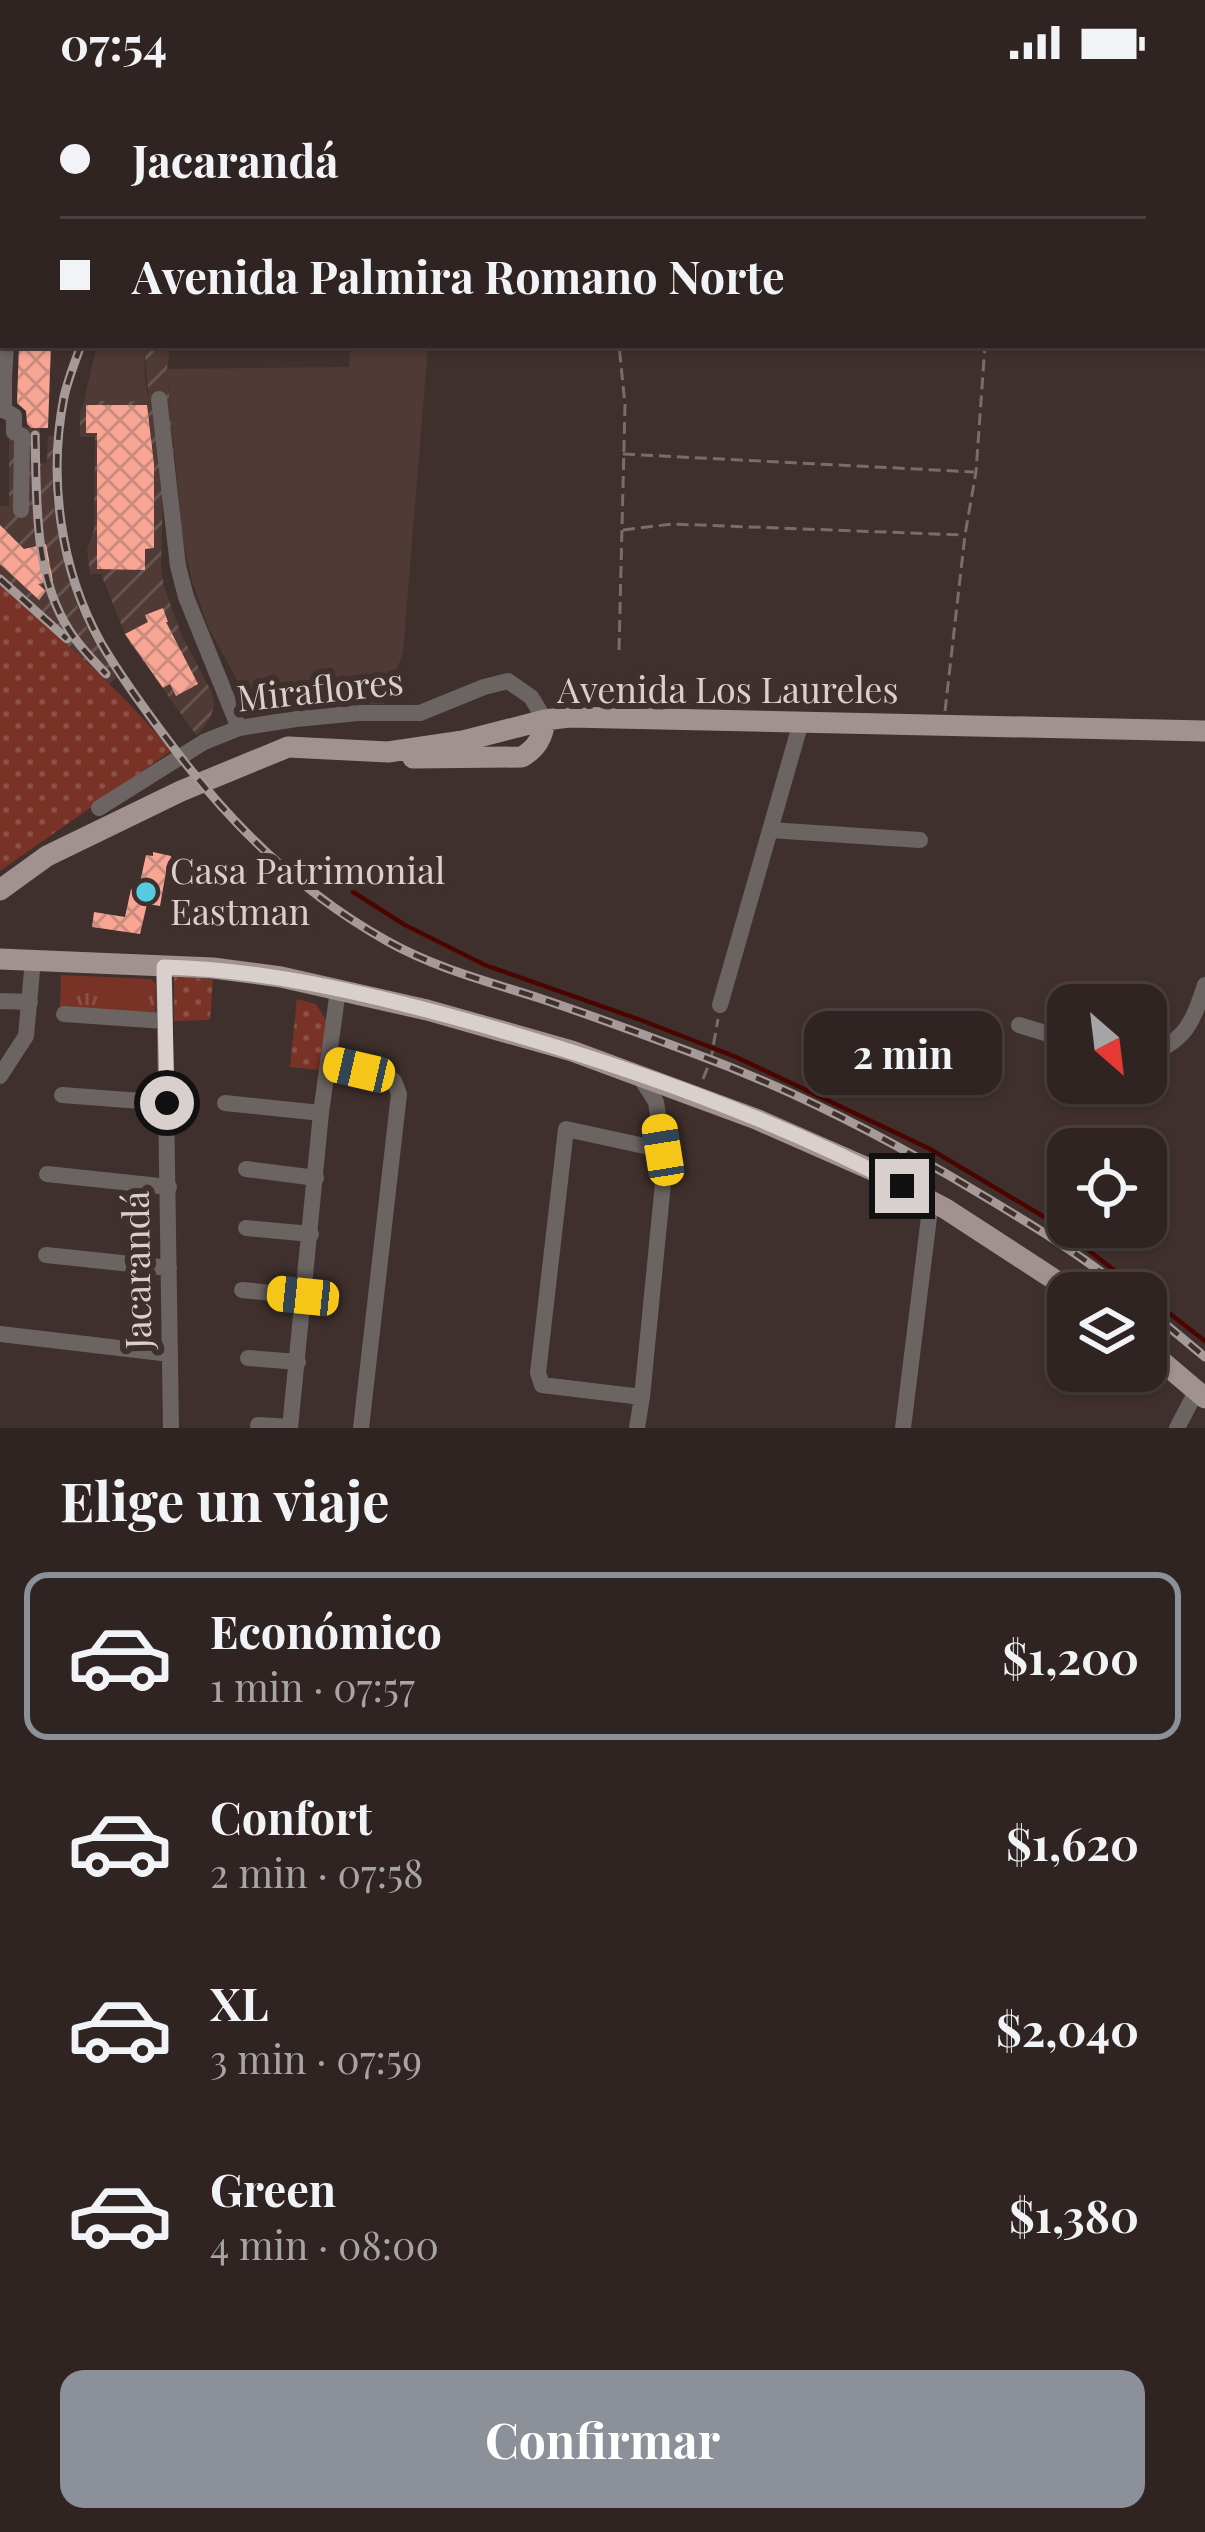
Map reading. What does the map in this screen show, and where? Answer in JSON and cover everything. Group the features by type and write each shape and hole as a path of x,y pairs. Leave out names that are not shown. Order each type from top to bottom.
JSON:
{"main road":[{"name":"Avenida Los Laureles","path":"0,890 47,856 181,791 288,747 388,752 574,717 1205,731"},
{"path":"0,959 213,968 281,977 572,1051 776,1127 872,1170 931,1201 1047,1275"},
{"path":"1167,1366 1201,1394"}],"street":[{"path":"6,348 2,410 14,416 14,432 22,436 21,510"},
{"path":"159,399 178,566 239,728"},
{"name":"Miraflores","path":"99,808 204,742 239,728 358,713 420,713 508,681 531,697 544,720"},
{"path":"720,1005 801,722"},
{"path":"770,830 920,840"},
{"path":"0,1076 26,1036 33,960"},
{"name":"Jacarandá","path":"164,967 172,1428"},
{"path":"1167,1048 1191,1025 1205,985"},
{"path":"258,1425 290,1427 338,990"},
{"path":"0,1001 30,1002"},
{"path":"64,1014 164,1022"},
{"path":"1019,1025 1047,1034"},
{"path":"329,1064 388,1077 399,1094 361,1428"},
{"path":"637,1428 665,1163 656,1102 638,1074"},
{"path":"62,1095 167,1103"},
{"path":"225,1103 321,1113"},
{"path":"642,1397 542,1385 538,1373 566,1129 663,1150"},
{"path":"246,1169 316,1178"},
{"path":"47,1174 169,1187"},
{"path":"903,1428 931,1201"},
{"path":"246,1228 310,1234"},
{"path":"46,1255 169,1268"},
{"path":"242,1290 303,1296"},
{"path":"0,1334 170,1354"},
{"path":"248,1358 298,1362"},
{"path":"1177,1428 1201,1394"}],"path":[{"path":"619,650 625,405 620,348"},
{"path":"944,725 976,472 986,348"},
{"path":"622,454 976,472"},
{"path":"623,530 672,524 965,535"},
{"path":"696,1096 711,1060 720,1005"}],"shaded area":[{"path":"96,348 144,348 149,401 84,401"},
{"path":"144,348 170,348 167,369 177,490 163,492 161,567 182,636 212,693 210,719 197,736 127,639 101,574 90,574 87,549 94,530 95,437 80,437 80,412 84,401 149,401"},
{"path":"428,348 403,653 384,704 259,708 249,701 209,629 192,581 182,536 167,369 349,367 350,349"},
{"path":"9,421 16,427 40,428 40,464 47,463 48,436 55,436 52,496 59,538 78,608 117,677 110,684 0,585 0,506 9,506"}],"green space":[{"path":"0,585 110,685 171,751 0,871"},
{"path":"61,975 151,979 156,984 155,1015 60,1008"},
{"path":"174,977 213,979 210,1020 174,1021"},
{"path":"297,999 316,1004 326,1020 320,1070 290,1067"}],"building":[{"path":"19,348 51,348 48,428 31,428 26,411 17,403"},
{"path":"86,405 147,405 154,464 154,548 145,549 145,570 97,569 97,433 86,433"},
{"path":"0,525 24,549 46,544 53,581 38,584 46,591 39,600 0,564"},
{"path":"163,608 198,684 176,696 170,684 163,688 125,634 148,622 145,615"},
{"name":"Casa Patrimonial Eastman","path":"153,852 171,856 172,861 160,906 147,904 140,934 92,927 94,912 125,917 131,889 138,891 146,855 153,856"}],"waterway":[{"path":"353,892 405,925 485,965 736,1057 930,1149 1051,1221 1205,1341"}],"railway":[{"path":"80,348 64,397 57,459 61,523 87,615 145,709 219,804 270,856 326,902 405,951 766,1082 909,1153 1100,1272"},
{"path":"35,435 39,535 49,584 69,630 106,674"},
{"path":"0,579 67,639"},
{"path":"1167,1325 1205,1357"}],"place":[{"name":"Casa Patrimonial Eastman","path":"146,892"}],"route":[{"path":"167,1103 164,967 213,968 281,977 427,1010 572,1051 756,1119 902,1186"}]}
